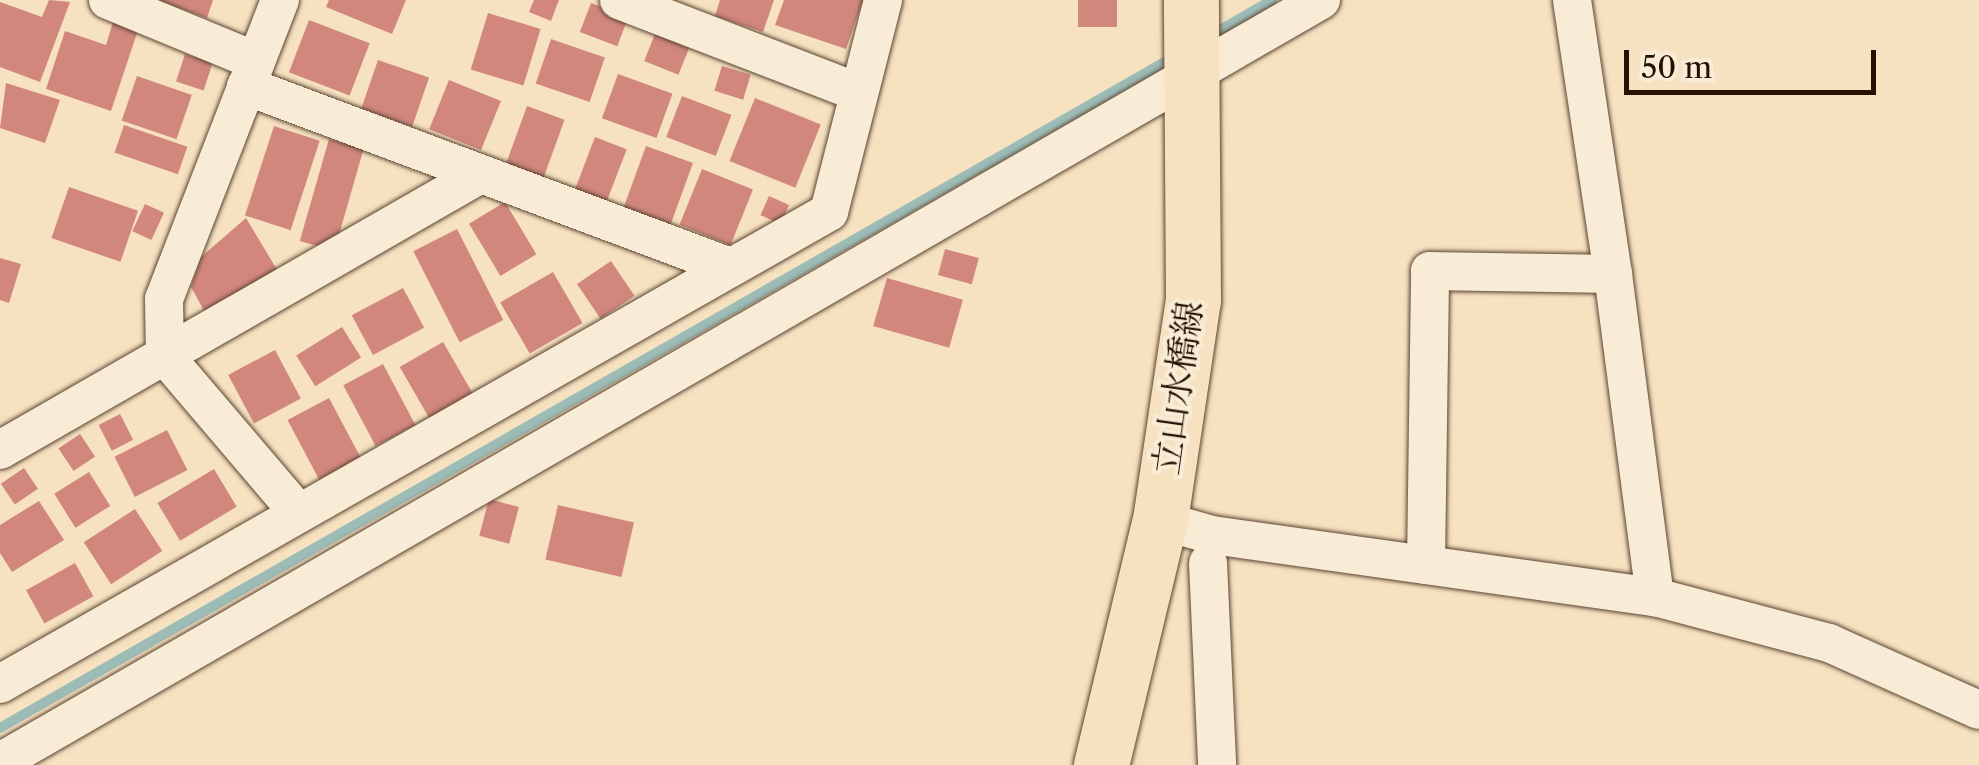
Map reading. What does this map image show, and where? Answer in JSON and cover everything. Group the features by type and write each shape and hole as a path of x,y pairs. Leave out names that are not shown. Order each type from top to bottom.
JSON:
{"main road":[{"name":"立山水橋線","path":"1102,765 1160,520 1193,300 1191,0"}],"street":[{"path":"108,0 251,73 479,175 725,265"},
{"path":"280,0 164,299 165,356 297,511"},
{"path":"620,0 857,92"},
{"path":"0,684 297,511 667,305 725,265 829,212 883,0"},
{"path":"4,762 696,354 1321,0"},
{"path":"1572,0 1655,598"},
{"path":"0,450 479,175"},
{"path":"1426,565 1430,271 1612,274"},
{"path":"667,305 696,354"},
{"path":"1160,520 1426,565 1655,598 1829,643 1979,710"},
{"path":"1208,562 1217,765"}],"building":[{"path":"49,0 70,2 40,82 0,67 0,2 42,17"},
{"path":"157,0 213,0 207,18"},
{"path":"329,0 406,0 392,34 326,7"},
{"path":"534,0 559,0 551,21 529,12"},
{"path":"720,0 774,0 763,32 715,16"},
{"path":"784,0 863,0 846,49 775,25"},
{"path":"1078,0 1117,0 1117,27 1078,27"},
{"path":"591,3 628,17 617,46 580,32"},
{"path":"488,13 541,29 523,86 471,69"},
{"path":"309,20 370,43 350,96 289,72"},
{"path":"113,22 138,30 111,111 46,89 65,31 106,45"},
{"path":"655,34 689,48 678,75 644,61"},
{"path":"551,39 605,58 590,102 536,83"},
{"path":"185,54 213,63 204,91 176,82"},
{"path":"378,60 429,78 412,127 361,109"},
{"path":"722,66 751,75 743,100 714,91"},
{"path":"618,74 673,94 656,138 602,118"},
{"path":"137,76 192,95 177,139 122,120"},
{"path":"449,80 501,101 481,150 429,129"},
{"path":"6,83 60,100 45,143 0,128"},
{"path":"682,96 731,115 716,156 666,137"},
{"path":"755,98 821,125 795,188 730,161"},
{"path":"527,106 565,120 543,179 505,165"},
{"path":"124,125 187,147 178,174 115,152"},
{"path":"274,126 320,141 291,230 245,215"},
{"path":"595,137 627,149 606,202 575,190"},
{"path":"329,139 364,149 334,251 300,241"},
{"path":"646,146 693,163 670,227 623,210"},
{"path":"702,169 753,190 731,245 680,225"},
{"path":"69,187 138,211 120,262 51,238"},
{"path":"769,196 789,205 781,224 760,215"},
{"path":"505,202 536,254 500,276 469,224"},
{"path":"145,204 164,213 151,240 132,231"},
{"path":"246,218 279,273 207,316 191,287 201,257"},
{"path":"457,229 503,320 460,342 413,251"},
{"path":"945,249 979,258 972,284 938,275"},
{"path":"0,258 21,264 9,303 0,300"},
{"path":"611,261 634,296 600,319 577,284"},
{"path":"553,272 582,323 530,354 500,302"},
{"path":"887,278 963,300 949,348 873,326"},
{"path":"403,288 424,328 373,355 352,315"},
{"path":"342,327 361,358 315,386 296,356"},
{"path":"443,342 472,393 429,418 400,367"},
{"path":"275,350 301,399 254,423 228,375"},
{"path":"383,364 415,425 376,446 343,385"},
{"path":"329,398 360,457 319,479 288,420"},
{"path":"120,414 133,440 112,451 99,425"},
{"path":"167,430 187,470 135,497 114,457"},
{"path":"80,434 95,456 74,471 58,449"},
{"path":"24,468 38,489 15,504 1,484"},
{"path":"214,469 237,507 180,541 157,503"},
{"path":"89,472 110,506 75,528 54,494"},
{"path":"489,499 519,507 509,544 479,536"},
{"path":"39,501 64,540 12,572 0,553 0,525"},
{"path":"558,505 634,523 621,577 545,560"},
{"path":"135,509 162,551 111,584 84,542"},
{"path":"75,563 93,596 44,623 26,590"}],"waterway":[{"path":"1208,37 1272,0"},
{"path":"0,728 1172,58"}]}
